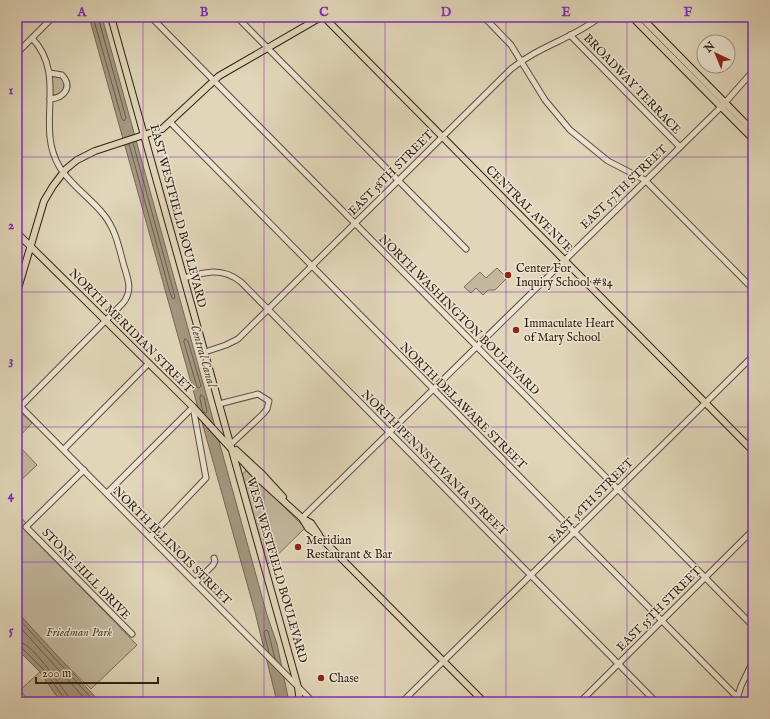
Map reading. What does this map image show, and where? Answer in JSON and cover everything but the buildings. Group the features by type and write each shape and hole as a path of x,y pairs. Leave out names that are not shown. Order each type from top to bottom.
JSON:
{"main road":[{"name":"EAST WESTFIELD BOULEVARD","path":"111,17 230,445"},
{"path":"17,292 46,198 63,172 87,154 158,131 170,123 214,80 321,17"},
{"name":"CENTRAL AVENUE","path":"324,17 753,451"},
{"path":"632,17 722,105 753,131"},
{"path":"640,17 753,139"},
{"name":"NORTH MERIDIAN STREET","path":"17,233 198,412 274,493 287,502"},
{"name":"NORTH MERIDIAN STREET","path":"230,445 267,478 302,518 312,523 320,536 484,702"},
{"name":"WEST WESTFIELD BOULEVARD","path":"230,445 298,687 300,702"},
{"path":"239,473 241,470 248,467"}],"street":[{"path":"17,53 53,17"},
{"name":"NORTH WASHINGTON BOULEVARD","path":"151,17 753,626"},
{"path":"237,17 466,249"},
{"path":"484,17 508,42 521,60 545,100 574,133 608,161 645,180 753,289"},
{"name":"EAST 58TH STREET","path":"204,352 231,343 268,309 506,73 521,60 539,49 570,35 600,17"},
{"name":"BROADWAY TERRACE","path":"570,35 680,147"},
{"path":"19,405 124,302 129,290 129,282 117,239 104,215 63,172 55,159 51,147 50,73 44,53 32,38"},
{"name":"EAST 57TH STREET","path":"302,518 680,147 753,71"},
{"path":"50,73 62,75 66,81 67,87 66,91 61,97 50,99"},
{"name":"NORTH DELAWARE STREET","path":"170,123 661,620 737,700 742,702"},
{"name":"NORTH PENNSYLVANIA STREET","path":"184,278 209,271 228,274 239,281 656,702"},
{"name":"EAST 56TH STREET","path":"402,702 753,356"},
{"path":"64,450 149,363"},
{"path":"219,404 258,394 269,401 268,409 230,445"},
{"name":"NORTH ILLINOIS STREET","path":"19,405 313,702"},
{"path":"107,493 193,407"},
{"path":"150,537 206,478 193,407"},
{"name":"STONE HILL DRIVE","path":"84,470 26,527 132,634"},
{"name":"EAST 55TH STREET","path":"580,702 705,577 752,534"},
{"path":"195,583 213,565 215,561 214,558"},
{"path":"737,700 743,679 753,661"}],"green space":[{"path":"54,75 63,79 65,88 59,95 53,96 51,80"},
{"path":"497,268 507,278 495,290 488,290 483,295 476,288 471,293 464,287 480,272 486,278"},
{"path":"17,409 32,423 17,439"},
{"path":"17,444 37,465 17,484"},
{"path":"247,469 305,528 266,566 242,475"},
{"name":"Friedman Park","path":"17,513 26,523 22,527 137,645 91,689 61,660 17,612"},
{"path":"40,672 61,702 29,702 20,690"}],"water":[{"name":"Central Canal","path":"89,17 102,17 267,615 277,644 289,702 277,702 255,612"},
{"path":"17,612 100,702 61,702 40,672 17,649"}],"place":[{"name":"Center For Inquiry School #84","path":"508,275"},
{"name":"Immaculate Heart of Mary School","path":"516,330"},
{"name":"Meridian Restaurant & Bar","path":"298,547"},
{"name":"Chase","path":"321,678"}]}
